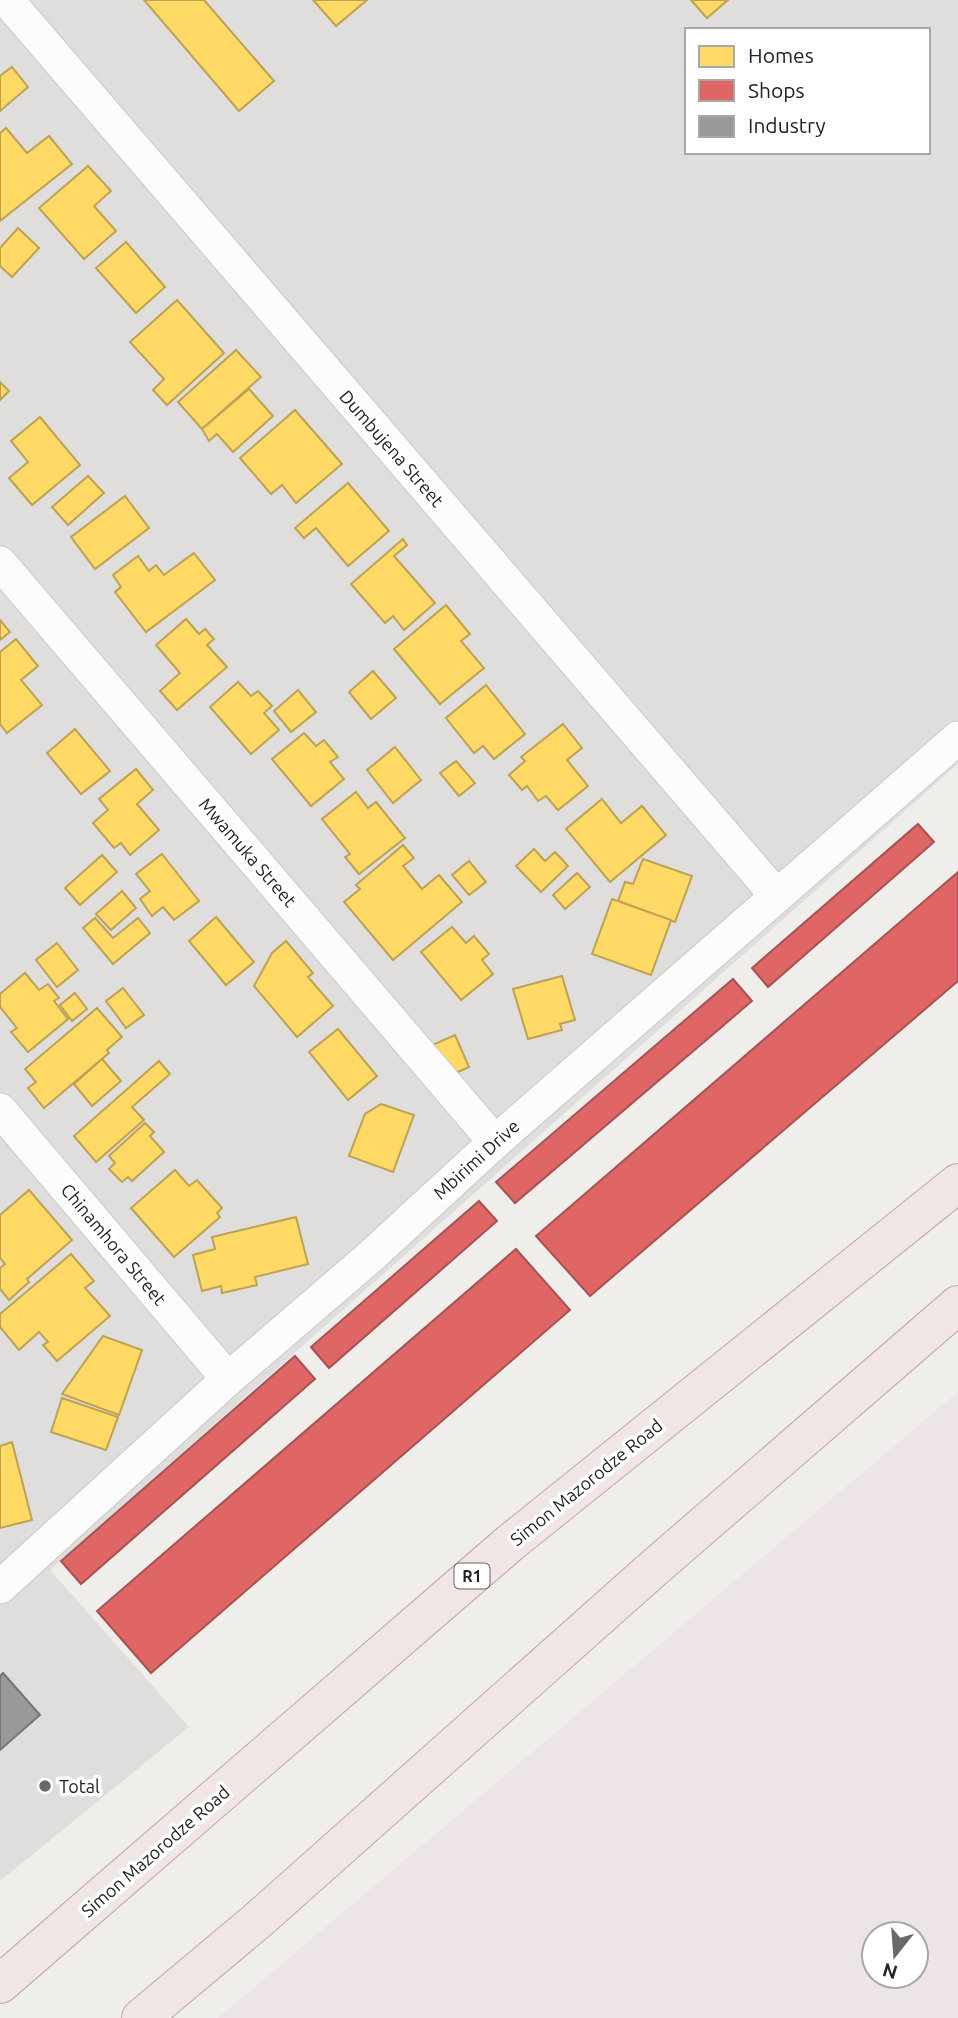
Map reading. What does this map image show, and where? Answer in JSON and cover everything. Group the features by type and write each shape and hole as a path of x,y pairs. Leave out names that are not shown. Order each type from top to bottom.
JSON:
{"highway":[{"name":"Simon Mazorodze Road","path":"0,1984 510,1543 958,1183"},
{"path":"141,2018 257,1921 665,1559 958,1305"}],"street":[{"name":"Dumbujena Street","path":"7,0 776,895"},
{"name":"Mwamuka Street","path":"0,563 495,1142"},
{"name":"Mbirimi Drive","path":"0,1587 228,1379 370,1256 495,1142 958,738"},
{"name":"Chinamhora Street","path":"0,1110 228,1379"}],"shaded area":[{"path":"0,0 958,0 958,764 50,1570 189,1727 0,1881"},
{"path":"958,1392 958,2018 218,2018"}],"building: Homes":[{"path":"144,0 204,0 274,81 239,111"},
{"path":"313,0 367,0 336,26"},
{"path":"691,0 728,0 707,18"},
{"path":"12,67 28,87 0,111 0,76"},
{"path":"6,128 27,153 49,136 72,164 0,221 0,133"},
{"path":"88,166 111,191 94,206 116,231 84,259 39,208"},
{"path":"18,228 39,248 12,277 0,266 0,248"},
{"path":"126,242 165,287 136,313 96,268"},
{"path":"177,300 224,353 167,405 153,390 164,379 130,342"},
{"path":"236,350 261,377 202,429 178,402"},
{"path":"0,382 9,391 0,400"},
{"path":"249,389 273,416 233,452 217,434 209,441 202,429"},
{"path":"295,410 342,464 296,503 282,485 271,494 240,458"},
{"path":"40,417 80,465 32,505 9,478 28,462 11,441"},
{"path":"88,476 104,493 68,525 52,507"},
{"path":"348,483 389,531 348,566 316,528 304,538 295,528"},
{"path":"125,496 149,528 95,569 71,537"},
{"path":"403,539 407,545 394,556 435,603 404,630 393,616 385,623 351,584"},
{"path":"194,553 215,580 146,632 115,592 121,587 113,575 138,556 149,571 156,565 164,575"},
{"path":"446,605 470,634 461,641 484,668 440,704 394,649"},
{"path":"186,619 199,634 205,629 214,639 207,645 227,667 177,710 160,691 180,673 156,645"},
{"path":"0,620 10,632 0,640"},
{"path":"16,639 38,666 21,680 42,705 7,733 0,724 0,652"},
{"path":"373,671 396,698 371,719 349,692"},
{"path":"238,682 251,696 258,691 272,706 264,713 279,730 251,754 210,707"},
{"path":"486,685 525,734 494,759 483,746 474,753 446,718"},
{"path":"298,690 316,712 291,732 274,711"},
{"path":"563,724 582,748 567,760 588,786 558,810 546,796 538,801 527,786 522,790 509,775 525,761 521,757"},
{"path":"75,729 110,771 81,794 47,753"},
{"path":"304,733 316,746 324,740 338,757 330,762 344,779 311,806 272,759"},
{"path":"395,747 421,780 393,803 367,770"},
{"path":"456,761 475,783 459,796 440,773"},
{"path":"136,769 153,790 137,804 159,830 130,855 121,843 114,848 93,823 108,810 99,799"},
{"path":"356,792 368,808 376,802 405,838 359,874 345,857 350,854 322,819"},
{"path":"602,799 621,823 642,806 666,835 610,882 566,829"},
{"path":"403,845 414,858 403,866 422,889 439,875 462,902 393,960 344,902 360,889 356,885"},
{"path":"534,849 545,861 555,852 568,866 541,892 516,866"},
{"path":"162,854 199,901 174,920 163,907 152,916 140,899 150,891 136,874"},
{"path":"102,855 117,872 80,905 65,888"},
{"path":"643,859 692,876 675,922 618,901 625,882 633,884"},
{"path":"469,861 486,882 469,895 452,875"},
{"path":"577,873 590,887 565,909 553,895"},
{"path":"122,891 136,908 111,930 96,914"},
{"path":"612,899 671,920 651,975 592,954"},
{"path":"216,917 254,962 226,985 189,941"},
{"path":"95,918 113,938 138,918 150,933 113,964 83,928"},
{"path":"452,927 466,943 474,936 489,954 482,960 493,974 461,1000 421,952"},
{"path":"286,941 313,973 308,977 333,1006 297,1037 254,986 272,953"},
{"path":"57,943 78,970 57,987 36,960"},
{"path":"25,973 39,990 48,984 59,998 54,1001 68,1019 28,1052 11,1032 17,1028 0,1007 0,994"},
{"path":"562,976 575,1020 560,1024 562,1030 528,1039 513,989"},
{"path":"123,988 144,1015 126,1028 106,1001"},
{"path":"75,993 87,1009 72,1021 60,1005"},
{"path":"97,1008 122,1037 107,1050 109,1053 44,1108 28,1088 36,1082 25,1069"},
{"path":"338,1029 377,1076 348,1100 309,1052"},
{"path":"455,1035 469,1067 445,1078 430,1046"},
{"path":"102,1059 121,1081 92,1106 74,1084"},
{"path":"159,1061 170,1074 132,1107 144,1120 96,1162 74,1136"},
{"path":"381,1104 414,1115 393,1172 349,1156 365,1114"},
{"path":"145,1123 154,1132 150,1136 164,1152 132,1181 128,1177 122,1182 109,1169 115,1163 109,1156"},
{"path":"175,1170 189,1186 197,1180 222,1208 217,1213 220,1217 174,1257 131,1208"},
{"path":"29,1190 72,1240 27,1279 29,1282 9,1300 0,1289 0,1268 5,1264 0,1258 0,1215"},
{"path":"296,1217 308,1264 255,1277 257,1285 222,1293 221,1286 202,1291 193,1255 215,1249 212,1237"},
{"path":"71,1254 94,1281 85,1288 110,1316 57,1361 43,1345 48,1342 39,1332 19,1350 0,1327 0,1314"},
{"path":"103,1336 142,1350 119,1415 62,1394"},
{"path":"62,1398 118,1417 106,1450 51,1432"},
{"path":"12,1442 32,1520 0,1528 0,1446"}],"building: Shops":[{"path":"918,824 934,842 768,987 752,968"},
{"path":"958,872 958,981 590,1296 536,1236"},
{"path":"733,979 752,1001 515,1203 496,1182"},
{"path":"479,1201 497,1221 329,1368 311,1347"},
{"path":"516,1249 570,1310 151,1673 97,1611"},
{"path":"295,1356 315,1379 81,1584 61,1561"}],"building: Industry":[{"path":"3,1673 40,1715 0,1750 0,1676"}],"place":[{"name":"Total","path":"45,1786"}]}
